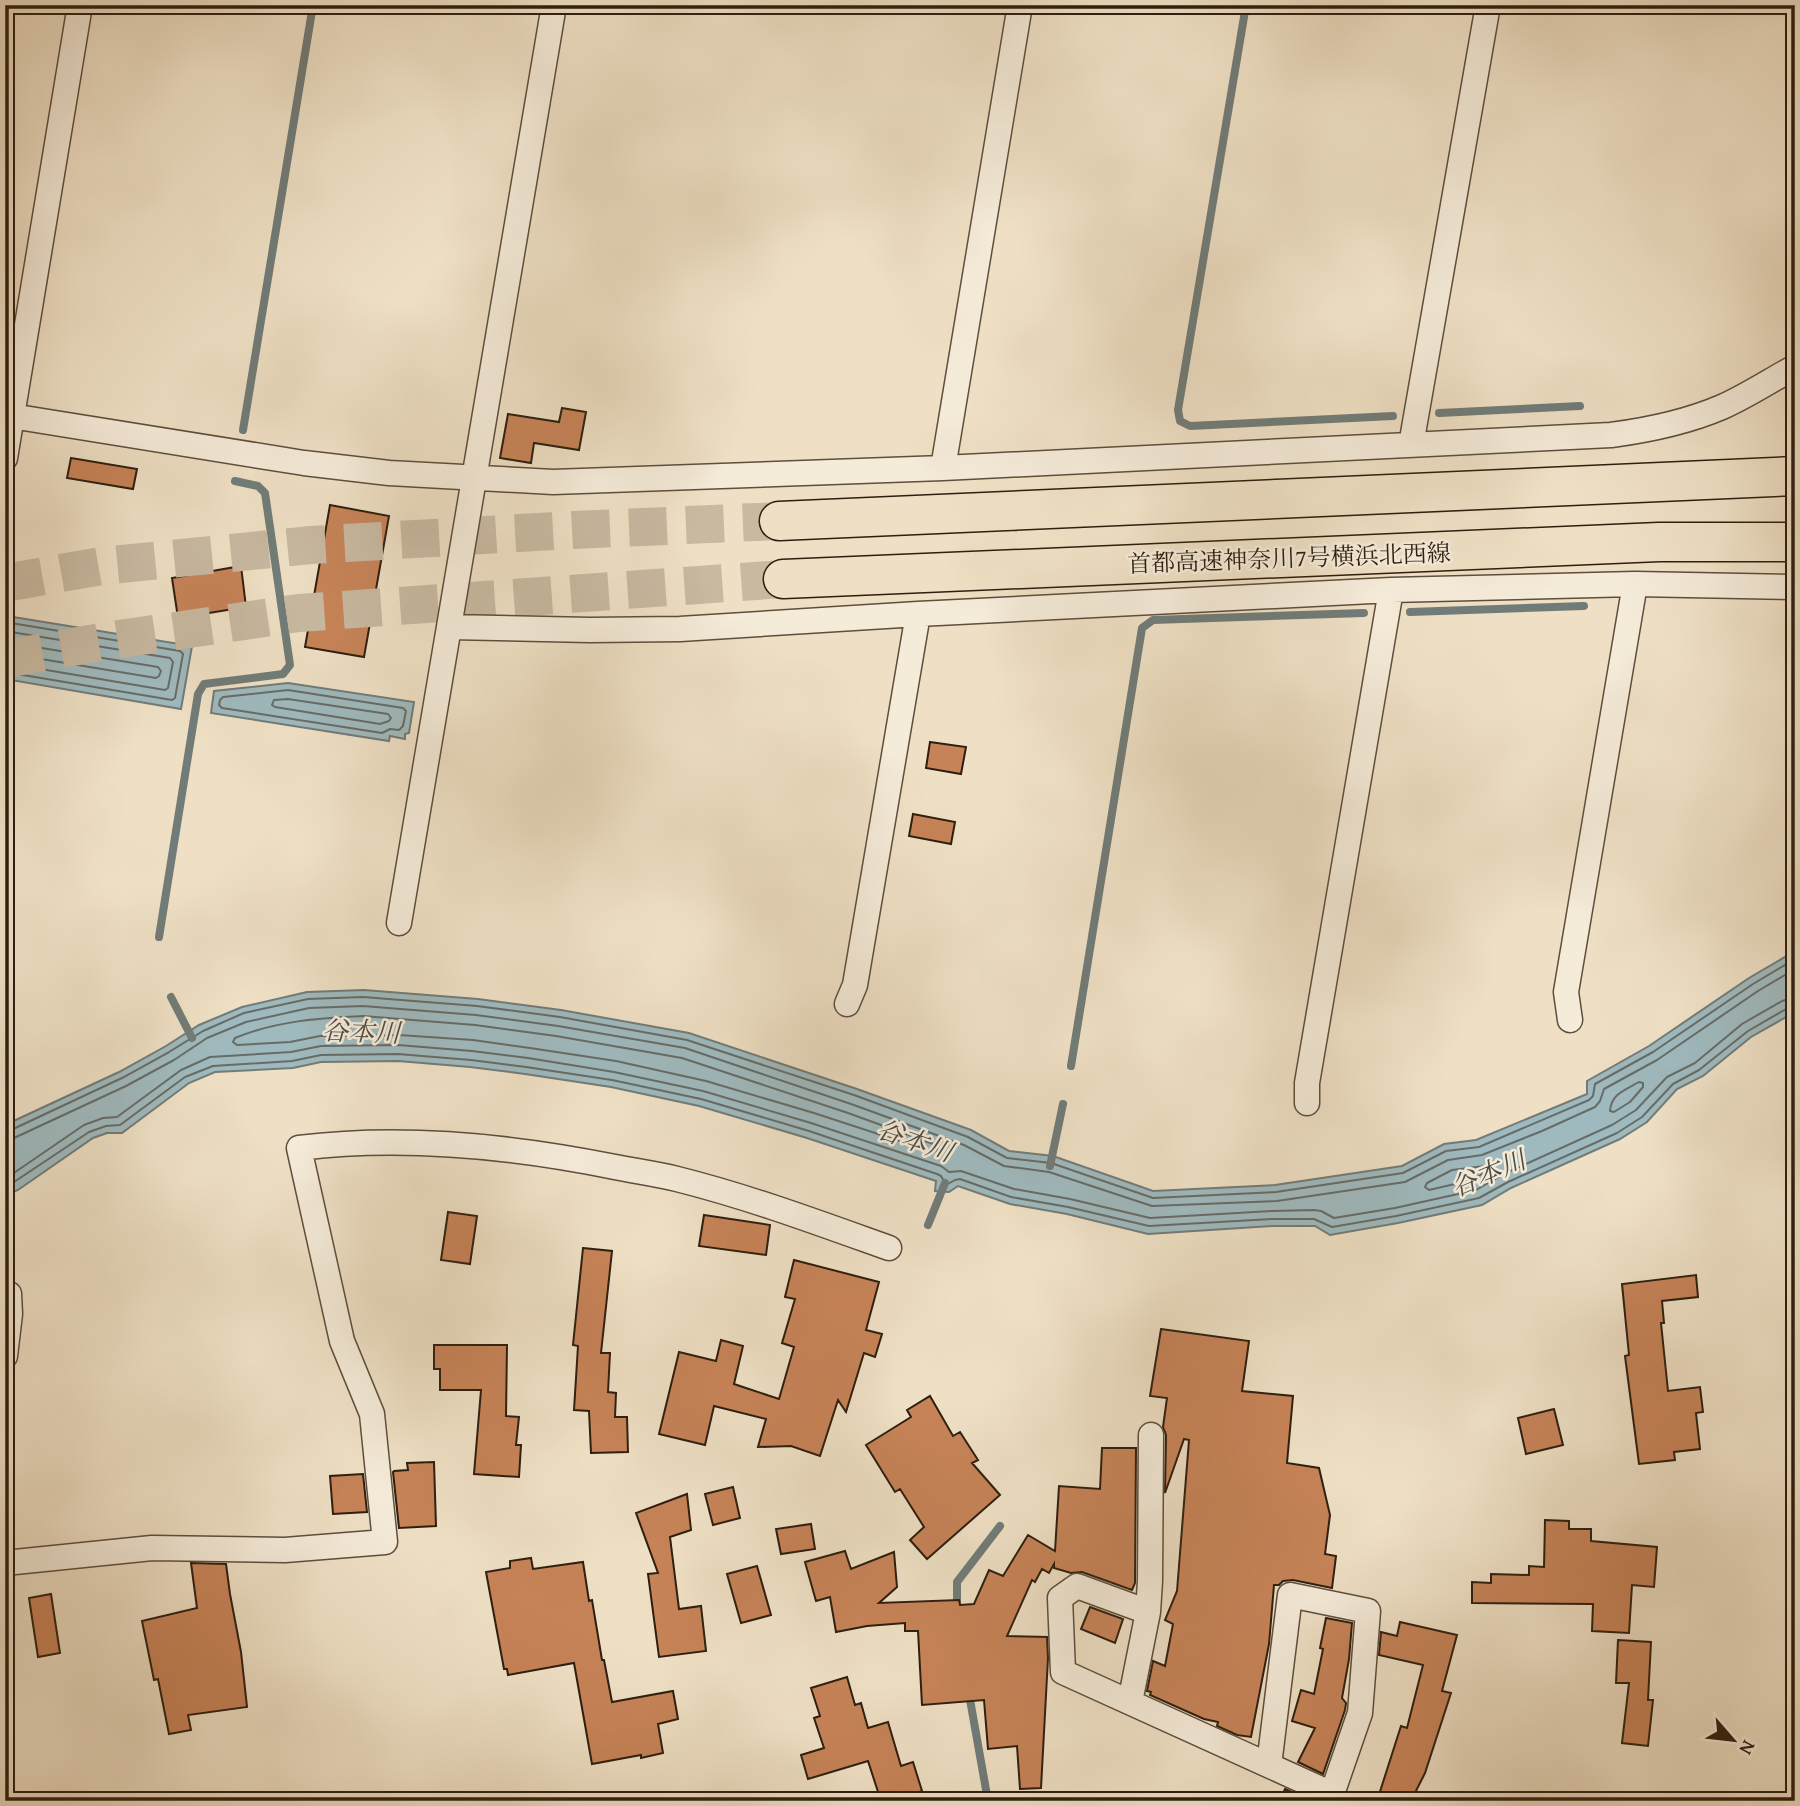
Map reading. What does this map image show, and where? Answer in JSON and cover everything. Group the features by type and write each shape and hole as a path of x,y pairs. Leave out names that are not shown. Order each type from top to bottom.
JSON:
{"highway":[{"path":"779,522 1795,476"},
{"path":"1655,483 1795,492"},
{"name":"首都高速神奈川7号横浜北西線","path":"783,579 1659,542 1795,542"}],"street":[{"path":"5,458 9,416 80,5"},
{"path":"399,923 554,5"},
{"path":"943,468 1020,5"},
{"path":"1411,445 1488,5"},
{"path":"9,416 303,463 389,474 554,482 943,468 1611,435 1650,430 1690,419 1724,406 1795,367"},
{"path":"450,627 590,630 680,628 1391,590 1635,584 1795,587"},
{"path":"1570,1020 1566,992 1635,584"},
{"path":"1307,1103 1307,1083 1391,590"},
{"path":"847,1004 855,985 918,614"},
{"path":"5,1563 152,1548 285,1550 385,1542 372,1415 342,1341 299,1148 338,1143 435,1142 527,1151 582,1160 677,1179 790,1213 889,1248"},
{"path":"5,1295 9,1294 10,1314 5,1356"},
{"path":"1130,1702 1148,1612 1151,1435"},
{"path":"1148,1612 1077,1586 1060,1598 1063,1672 1269,1765 1329,1797 1360,1713 1368,1611 1290,1595 1269,1765"}],"water":[{"path":"7,616 192,646 181,709 5,679"},
{"path":"288,683 414,702 409,733 405,734 405,739 390,736 389,741 211,713 214,691"},
{"name":"谷本川","path":"1795,951 1795,1012 1751,1037 1703,1076 1677,1089 1647,1122 1620,1139 1511,1188 1482,1205 1330,1235 1315,1226 1148,1234 1067,1214 1010,1204 958,1186 949,1192 935,1191 936,1181 699,1106 611,1087 525,1074 398,1061 321,1062 293,1068 215,1072 189,1083 122,1133 107,1133 93,1138 18,1190 5,1196 5,1125 119,1072 199,1025 242,1007 307,992 364,990 478,999 561,1010 689,1033 971,1130 1009,1151 1053,1156 1153,1191 1275,1185 1402,1166 1444,1144 1476,1140 1587,1094 1587,1081 1649,1046 1749,978"}],"building":[{"path":"562,408 586,412 579,450 534,443 531,463 500,458 508,414 559,422"},
{"path":"71,458 137,469 133,489 67,478"},
{"path":"330,505 389,516 364,657 305,647"},
{"path":"241,566 246,607 178,618 172,578"},
{"path":"930,742 966,747 961,774 926,768"},
{"path":"913,814 955,822 951,844 909,836"},
{"path":"448,1212 477,1216 470,1264 441,1260"},
{"path":"704,1215 770,1225 766,1255 699,1246"},
{"path":"583,1248 612,1251 601,1353 610,1353 608,1392 616,1393 615,1417 627,1417 628,1452 591,1453 589,1411 574,1410 578,1346 573,1345"},
{"path":"794,1260 879,1282 866,1330 882,1334 875,1357 864,1353 846,1412 838,1400 820,1456 791,1446 758,1447 766,1419 714,1406 705,1445 659,1434 679,1352 716,1361 721,1340 743,1346 734,1384 779,1399 794,1347 782,1343 795,1299 785,1297"},
{"path":"1696,1275 1698,1297 1662,1301 1664,1323 1661,1323 1668,1391 1700,1387 1703,1412 1696,1413 1700,1449 1674,1452 1675,1460 1639,1464 1625,1356 1629,1355 1622,1284"},
{"path":"1161,1329 1249,1341 1242,1391 1293,1396 1287,1463 1319,1468 1330,1515 1325,1554 1336,1556 1332,1588 1293,1580 1274,1585 1269,1644 1251,1737 1237,1735 1217,1726 1218,1722 1204,1719 1150,1695 1151,1692 1147,1691 1153,1661 1165,1666 1173,1624 1165,1620 1177,1591 1189,1440 1184,1439 1165,1493 1166,1435 1163,1427 1167,1398 1150,1396"},
{"path":"434,1345 507,1345 506,1416 519,1417 516,1445 521,1445 519,1477 474,1474 481,1390 440,1390 440,1369 434,1369"},
{"path":"930,1396 953,1436 960,1432 978,1460 972,1463 1000,1495 927,1559 910,1540 924,1527 900,1489 895,1492 866,1445 911,1417 907,1410"},
{"path":"1554,1409 1563,1445 1526,1454 1518,1418"},
{"path":"1102,1448 1136,1448 1135,1583 1132,1590 1082,1572 1071,1573 1054,1568 1054,1564 1049,1573 1042,1569 1035,1582 1032,1580 1007,1636 1047,1637 1041,1788 1020,1789 1017,1746 988,1749 984,1700 922,1705 918,1631 905,1631 905,1623 836,1632 830,1597 816,1601 805,1562 845,1551 851,1569 894,1552 897,1587 879,1603 959,1600 960,1605 974,1604 989,1570 1003,1576 1028,1535 1055,1551 1059,1486 1100,1489"},
{"path":"434,1462 436,1526 399,1528 393,1472 408,1470 407,1463"},
{"path":"363,1474 367,1512 333,1514 330,1476"},
{"path":"733,1487 740,1518 713,1525 705,1494"},
{"path":"687,1494 691,1530 670,1537 679,1609 701,1606 706,1651 659,1657 648,1574 658,1573 636,1513"},
{"path":"1545,1520 1569,1521 1569,1529 1591,1529 1591,1541 1657,1547 1654,1587 1632,1585 1629,1633 1592,1631 1593,1604 1472,1603 1472,1582 1491,1583 1491,1574 1529,1575 1529,1566 1544,1567"},
{"path":"811,1524 815,1549 781,1554 776,1529"},
{"path":"531,1558 533,1569 583,1562 612,1702 673,1691 678,1719 658,1724 663,1753 592,1764 574,1663 508,1675 507,1669 504,1669 486,1572 510,1568 510,1561"},
{"path":"191,1563 226,1564 247,1707 188,1715 191,1730 169,1734 142,1621 197,1608"},
{"path":"757,1566 771,1615 741,1623 727,1574"},
{"path":"51,1594 60,1653 38,1657 29,1598"},
{"path":"1090,1607 1123,1619 1115,1643 1081,1629"},
{"path":"1326,1618 1352,1623 1342,1698 1346,1703 1345,1710 1323,1774 1298,1762 1315,1728 1292,1721 1301,1690 1314,1694"},
{"path":"1400,1622 1457,1635 1442,1691 1451,1693 1425,1773 1411,1801 1377,1801 1401,1726 1407,1728 1423,1665 1379,1655 1381,1632 1397,1636"},
{"path":"1618,1640 1651,1642 1648,1700 1653,1700 1648,1746 1622,1743 1629,1683 1616,1683"},
{"path":"847,1677 855,1705 861,1703 868,1728 888,1722 901,1766 913,1762 922,1791 895,1801 881,1801 868,1761 808,1779 801,1755 824,1748 814,1718 820,1716 811,1688"},
{"path":"1285,1789 1301,1796 1299,1801 1280,1801"}],"waterway":[{"path":"243,430 313,5"},
{"path":"1246,5 1178,410 1180,421 1190,426 1393,416"},
{"path":"1439,413 1580,406"},
{"path":"159,937 198,694 204,684 283,674 290,665 265,493 258,486 235,481"},
{"path":"1410,612 1584,606"},
{"path":"1071,1066 1142,628 1153,620 1364,613"},
{"path":"171,997 192,1038"},
{"path":"1050,1166 1063,1104"},
{"path":"928,1225 945,1183"},
{"path":"957,1608 957,1582 1000,1526"},
{"path":"969,1694 988,1801"}],"tunnel":[{"path":"5,583 101,566 311,545 779,521"},
{"path":"5,659 106,641 299,613 783,579"}]}
